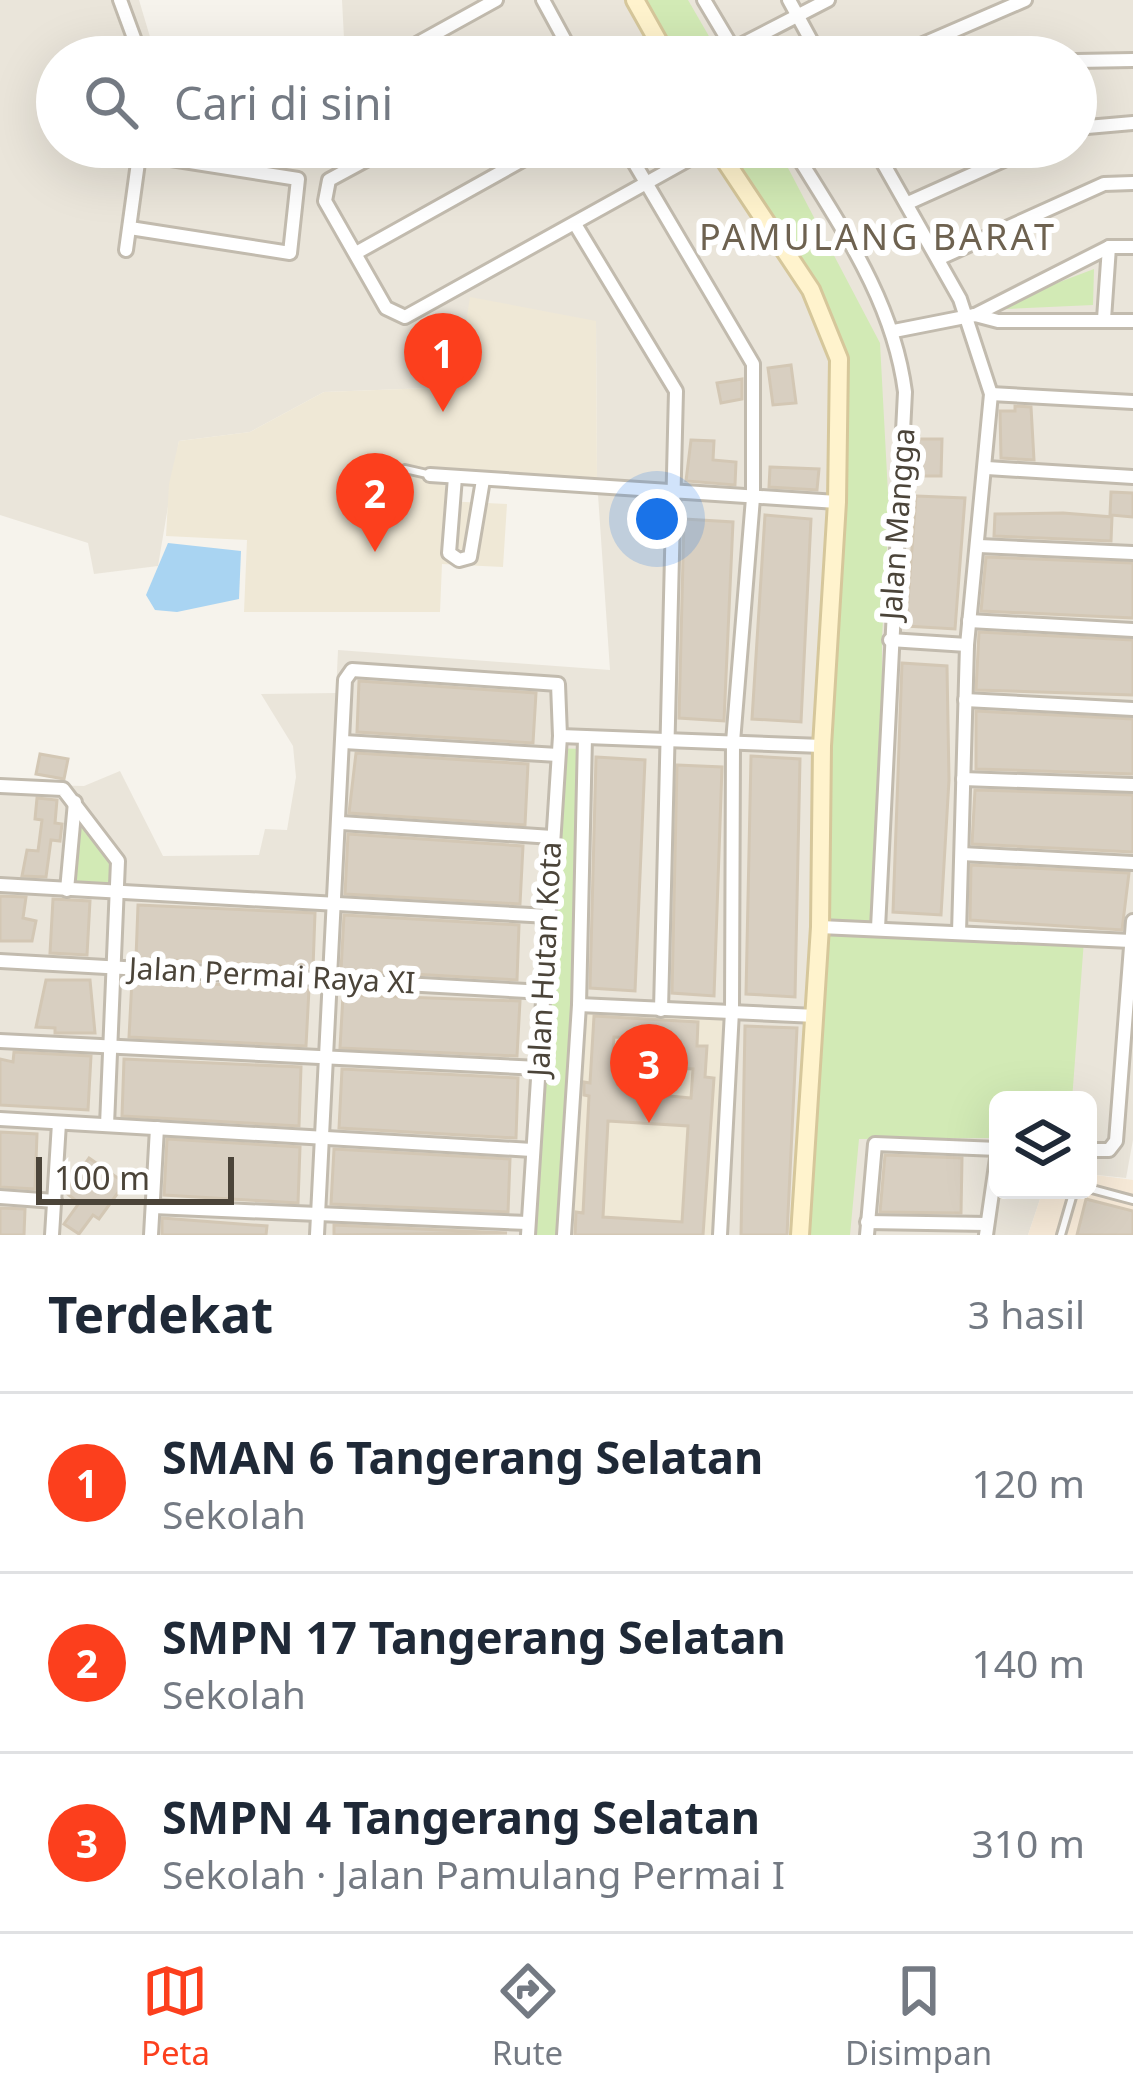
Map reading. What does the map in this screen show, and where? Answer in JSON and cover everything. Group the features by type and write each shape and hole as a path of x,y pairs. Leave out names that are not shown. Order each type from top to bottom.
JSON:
{"street":[{"path":"120,0 133,36"},
{"path":"431,36 496,0"},
{"path":"542,0 562,36"},
{"path":"636,0 656,36"},
{"path":"704,0 726,36"},
{"path":"788,0 808,36"},
{"path":"763,36 828,0"},
{"path":"942,36 1025,0"},
{"path":"1097,61 1133,60"},
{"path":"1097,122 1133,123"},
{"path":"126,250 137,168"},
{"path":"130,228 290,253 298,179 236,168"},
{"path":"351,168 329,180 325,201 386,308 405,317 672,168"},
{"path":"356,253 508,168"},
{"path":"636,168 753,364 754,498 734,742 733,1011 720,1235"},
{"path":"728,168 811,290 835,339 842,390 822,746 816,1016 800,1235"},
{"name":"Jalan Mangga","path":"805,168 872,278 894,332 906,410 878,928"},
{"path":"888,168 971,316 991,394 967,645 959,933"},
{"path":"908,203 986,168"},
{"path":"940,258 1104,184 1133,183"},
{"path":"575,224 670,375 677,410 664,742 661,1010"},
{"path":"894,332 971,316 1109,247 1133,247"},
{"path":"1104,319 1109,247"},
{"path":"971,316 998,321 1133,321"},
{"path":"991,394 1133,402"},
{"path":"987,469 1133,477"},
{"path":"430,475 837,502"},
{"path":"455,477 449,553 459,560 470,557 482,480"},
{"path":"979,545 1133,553"},
{"path":"969,621 1133,630"},
{"path":"890,640 967,645"},
{"name":"Jalan Hutan Kota","path":"344,742 345,680 352,670 558,684 560,736 528,1229"},
{"path":"964,700 1133,709"},
{"path":"560,736 822,746"},
{"path":"564,1235 579,1005 585,737"},
{"path":"317,1235 344,742 557,755"},
{"path":"963,778 1133,785"},
{"path":"0,786 63,790 114,851 119,893 107,1125"},
{"path":"68,890 75,801"},
{"path":"341,823 552,837"},
{"path":"962,854 1133,863"},
{"path":"0,885 549,916"},
{"path":"1097,1150 1109,1150 1116,1142 1133,921"},
{"path":"820,926 1131,941"},
{"name":"Jalan Permai Raya XI","path":"0,961 544,992"},
{"path":"579,1005 816,1016"},
{"path":"0,1041 540,1068"},
{"path":"0,1119 532,1150"},
{"path":"52,1235 59,1123"},
{"path":"151,1235 158,1128"},
{"path":"989,1150 875,1144 867,1229 986,1230 991,1199"},
{"path":"0,1197 55,1201"},
{"path":"153,1207 528,1229"}],"lane":[{"path":"405,469 430,475"},
{"path":"1097,1190 1133,1200"},
{"path":"1061,1235 1071,1199"}],"shaded area":[{"path":"0,0 139,0 150,36 36,36 36,168 1097,168 1097,36 344,36 342,0 1133,0 1133,1140 1126,1178 1097,1175 1097,1091 989,1091 989,1199 1040,1199 1028,1235 0,1235 0,784 84,786 120,771 163,856 259,855 265,829 287,830 296,777 293,746 261,694 336,693 338,650 610,670 597,480 596,322 457,387 324,392 250,432 179,441 158,566 94,574 88,543 0,515"},
{"path":"470,297 596,321 597,480 445,468 445,501 507,504 503,567 442,564 440,612 244,612 247,540 166,536 169,484 179,441 250,432 324,392 456,387"},
{"path":"579,1005 732,1011 720,1235 564,1235"},
{"path":"1097,1175 1133,1180 1133,1235 1028,1235 1040,1199 1097,1199"}],"green space":[{"path":"635,0 688,0 709,36 655,36"},
{"path":"730,168 788,168 880,343 889,512 882,638 881,930 1084,940 1073,1091 989,1091 989,1138 859,1139 850,1235 807,1235 848,404 837,340"},
{"path":"1094,269 1093,305 986,310"},
{"path":"552,748 582,749 576,1004 562,1235 529,1235"},
{"path":"75,801 114,851 119,893 67,890"}],"water":[{"path":"168,543 241,551 239,599 177,612 155,610 146,595"}],"building":[{"path":"791,365 796,403 773,405 768,368"},
{"path":"742,379 742,399 721,403 717,383"},
{"path":"1015,406 1031,407 1034,460 1001,458 1000,411 1015,411"},
{"path":"914,439 942,439 941,476 911,476"},
{"path":"691,440 714,441 713,460 736,462 735,485 686,481"},
{"path":"770,467 819,469 817,490 769,487"},
{"path":"1111,492 1133,493 1133,517 1110,515"},
{"path":"916,496 965,498 955,629 906,626"},
{"path":"995,514 1112,517 1111,541 994,536"},
{"path":"765,515 811,519 801,722 752,719"},
{"path":"684,519 733,522 724,721 679,718"},
{"path":"986,557 1133,563 1133,618 981,611"},
{"path":"979,632 1133,640 1133,695 976,690"},
{"path":"902,663 947,666 949,780 941,915 893,912"},
{"path":"359,681 536,693 533,743 357,732"},
{"path":"976,711 1133,719 1133,774 976,769"},
{"path":"356,753 528,764 525,825 349,813"},
{"path":"40,754 68,759 64,779 36,774"},
{"path":"751,756 800,759 795,997 746,994"},
{"path":"596,757 645,760 635,991 590,988"},
{"path":"677,765 722,767 714,996 672,993"},
{"path":"975,790 1133,795 1133,852 972,844"},
{"path":"37,798 57,800 55,823 62,824 60,841 51,840 46,877 22,876 27,850 38,851 42,820 35,819"},
{"path":"348,834 523,846 520,904 345,894"},
{"path":"971,865 1129,873 1122,930 970,920"},
{"path":"0,896 26,897 23,918 36,921 32,941 0,941"},
{"path":"53,899 90,901 87,955 50,953"},
{"path":"138,905 315,913 313,968 136,958"},
{"path":"344,915 519,925 517,980 341,970"},
{"path":"46,980 90,980 95,1033 55,1033 55,1028 36,1027"},
{"path":"132,980 309,989 306,1046 129,1037"},
{"path":"343,995 520,1001 517,1056 340,1048"},
{"path":"594,1016 698,1022 697,1046 707,1046 705,1077 714,1078 703,1235 575,1235 576,1212 583,1213 589,1096 584,1095 584,1082 590,1083","holes":["614,1037 680,1041 678,1068 693,1069 691,1098 669,1096 669,1088 661,1087 662,1064 612,1061","608,1121 688,1126 682,1222 603,1217"]},
{"path":"745,1026 797,1028 787,1235 741,1235"},
{"path":"14,1052 91,1056 88,1110 0,1105 0,1059 13,1062"},
{"path":"124,1059 301,1067 299,1126 122,1116"},
{"path":"342,1069 518,1078 516,1138 339,1128"},
{"path":"0,1132 37,1134 35,1189 0,1187"},
{"path":"167,1139 300,1147 298,1203 164,1195"},
{"path":"334,1149 510,1159 508,1212 331,1204"},
{"path":"885,1155 962,1158 961,1213 880,1212"},
{"path":"89,1158 125,1183 99,1219 93,1215 79,1234 64,1224 79,1203 65,1192"},
{"path":"1086,1199 1133,1211 1133,1235 1077,1235"},
{"path":"0,1208 25,1209 24,1235 0,1235"},
{"path":"162,1218 267,1226 266,1235 162,1235"},
{"path":"334,1225 507,1233 334,1235"}],"place":[{"name":"SMAN 6 Tangerang Selatan","path":"443,412"},
{"name":"SMPN 17 Tangerang Selatan","path":"375,552"},
{"name":"SMPN 4 Tangerang Selatan","path":"649,1123"}],"district":[{"name":"PAMULANG BARAT","path":"878,237"}]}
